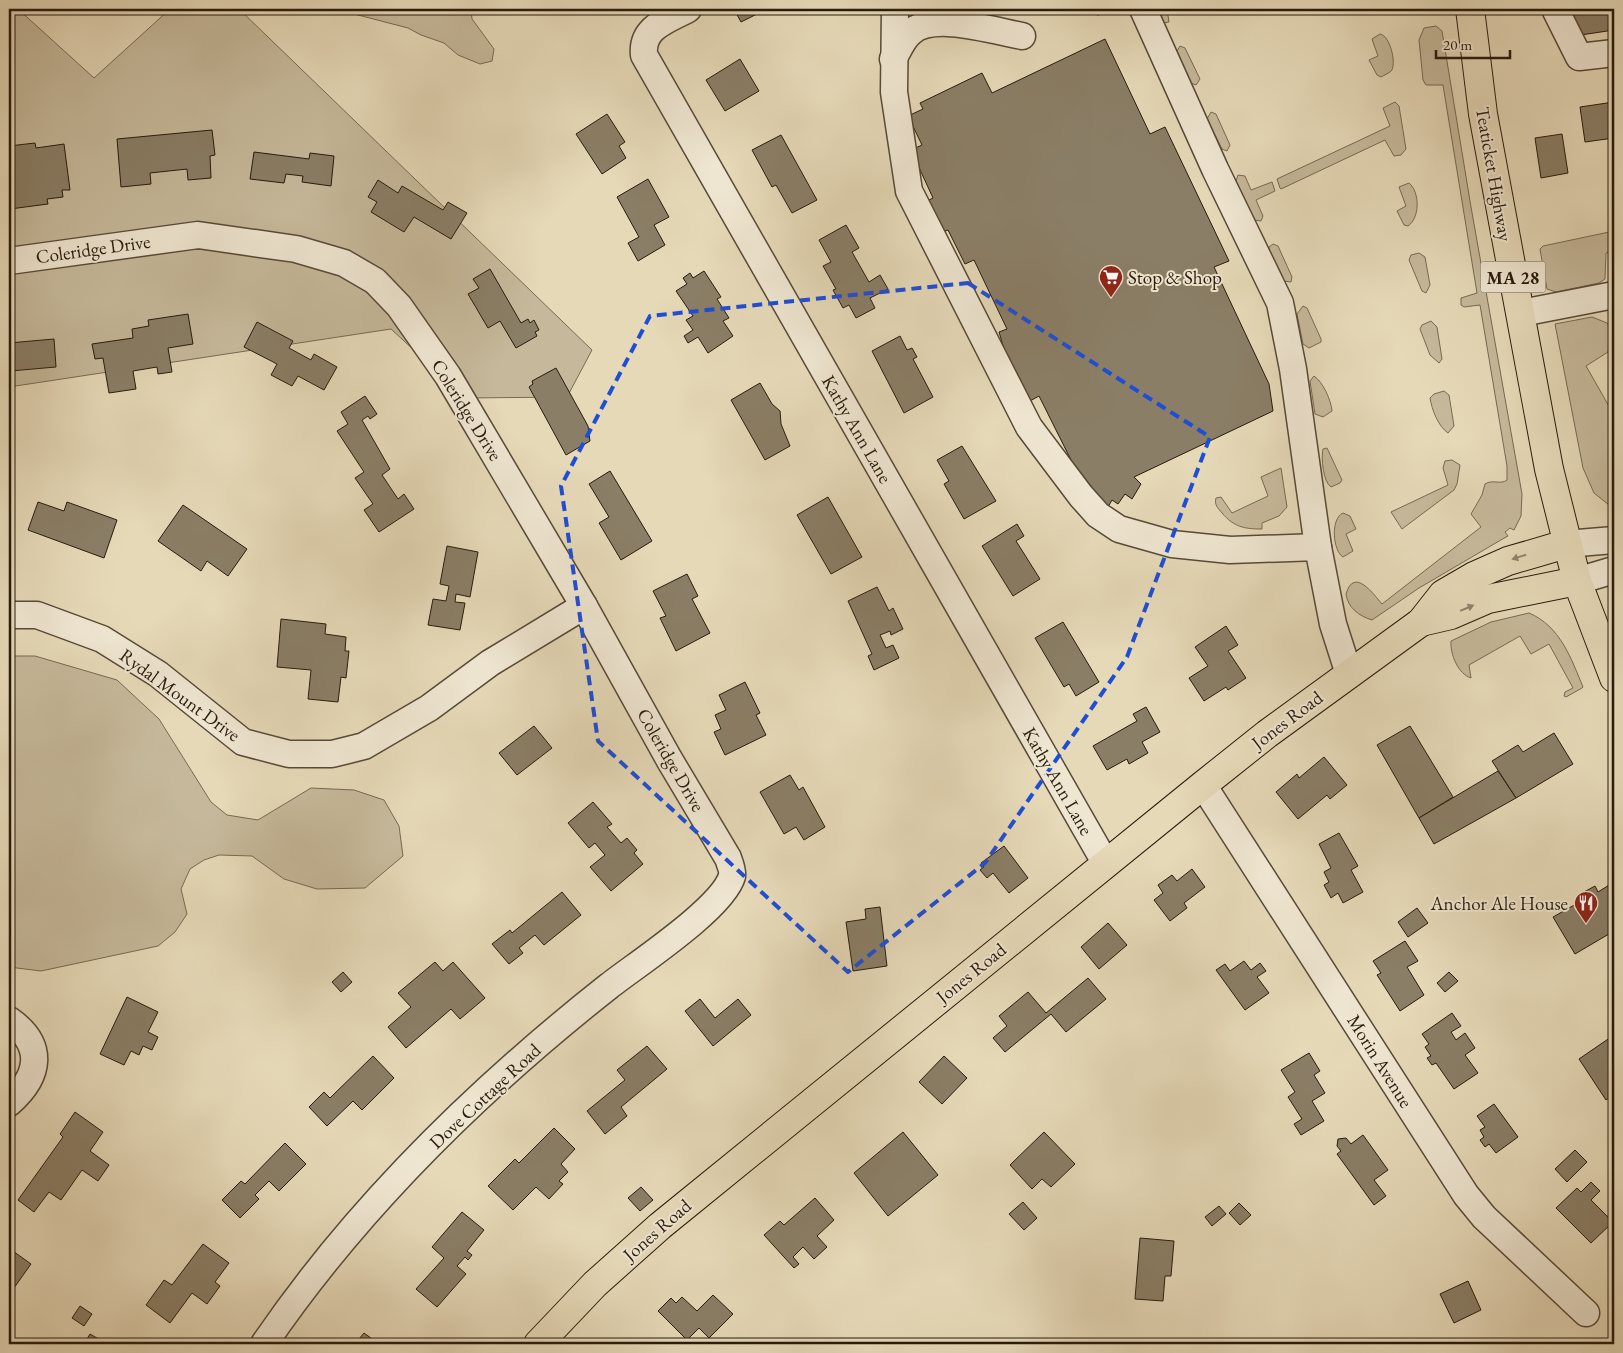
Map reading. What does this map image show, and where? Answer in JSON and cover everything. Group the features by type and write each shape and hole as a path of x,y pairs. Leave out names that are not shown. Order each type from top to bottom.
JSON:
{"main road":[{"name":"Teaticket Highway","path":"1470,9 1483,114 1549,469 1566,544"},
{"name":"Jones Road","path":"538,1344 595,1284 660,1226 1203,785 1420,622 1443,594 1474,576 1519,557 1566,544"},
{"name":"MA 28","path":"1566,544 1577,581 1614,678"},
{"name":"Jones Road","path":"1420,622 1451,615 1488,599 1577,581"}],"street":[{"name":"Kathy Ann Lane","path":"688,9 651,29 643,46 644,55 1106,864"},
{"path":"895,9 894,92 909,191 1028,427 1081,496 1098,514 1119,529 1172,544 1230,550 1318,547"},
{"path":"1143,9 1215,169 1280,303 1304,439 1318,547 1333,624 1349,674"},
{"path":"1555,9 1580,57 1614,53"},
{"path":"893,60 910,32 925,24 939,21 1022,36"},
{"name":"Coleridge Drive","path":"9,261 198,235 296,249 344,262 375,281 399,306 448,376 584,606 669,760 728,858 733,874"},
{"path":"1521,312 1614,295"},
{"path":"1566,544 1614,540"},
{"path":"1577,581 1614,570"},
{"name":"Rydal Mount Drive","path":"9,615 37,614 102,639 158,674 243,742 289,754 332,754 364,746 429,708 490,662 584,606"},
{"name":"Morin Avenue","path":"1203,785 1466,1195 1479,1212 1586,1313"},
{"name":"Dove Cottage Road","path":"264,1344 334,1251 398,1180 468,1109 548,1037 609,986 680,932 725,892 733,874"},
{"path":"9,1020 18,1026 31,1042 35,1062 29,1083 9,1103"}],"highlighted area":[{"path":"968,283 1210,437 1127,657 985,863 848,972 598,741 561,486 650,316"}],"shaded area":[{"path":"9,9 18,9 94,78 170,9 239,9 592,350 567,397 466,398 391,329 9,387"},
{"path":"335,9 471,9 472,19 494,49 492,61 480,64 458,55 444,43 408,28"},
{"path":"1156,9 1167,9 1169,22 1163,23"},
{"path":"1436,26 1442,31 1522,494 1521,516 1514,530 1510,528 1505,532 1508,536 1419,588 1372,620 1359,614 1349,603 1346,594 1350,586 1354,582 1359,582 1369,589 1382,604 1481,527 1471,514 1482,495 1485,484 1507,480 1507,466 1480,305 1464,307 1461,305 1461,298 1477,293 1443,85 1426,85 1423,80 1419,40 1424,28"},
{"path":"1380,34 1387,39 1393,61 1392,70 1381,77 1377,75 1369,60 1378,56 1372,39"},
{"path":"1180,46 1185,48 1200,79 1196,85 1191,83 1176,53"},
{"path":"1395,102 1399,106 1406,149 1401,155 1394,156 1385,140 1280,188 1277,179 1390,126 1383,108"},
{"path":"1211,112 1216,114 1230,145 1227,151 1222,149 1207,119"},
{"path":"1238,175 1245,176 1251,190 1272,182 1275,191 1256,200 1263,216 1261,221 1254,220 1236,181"},
{"path":"1409,183 1415,192 1417,205 1415,217 1408,226 1404,225 1397,211 1406,206 1399,187"},
{"path":"1614,231 1614,251 1606,253 1605,279 1599,283 1556,292 1547,289 1540,249 1543,246"},
{"path":"1273,244 1278,246 1292,277 1291,282 1284,281 1269,251 1269,247"},
{"path":"1419,253 1425,257 1430,285 1426,293 1422,291 1409,260 1411,255"},
{"path":"1303,306 1307,308 1321,339 1321,342 1309,348 1303,344 1297,314"},
{"path":"1592,317 1607,323 1612,330 1608,352 1586,366 1614,415 1614,509 1594,493 1583,468 1555,324"},
{"path":"1431,321 1437,327 1442,359 1439,363 1430,355 1420,329 1422,325"},
{"path":"1314,376 1323,387 1332,411 1323,417 1315,414 1310,381"},
{"path":"1444,391 1449,395 1454,426 1448,433 1436,417 1430,398 1434,394"},
{"path":"1327,448 1342,480 1331,487 1324,475 1322,458 1323,449"},
{"path":"1452,460 1460,465 1457,484 1454,490 1402,529 1391,512 1448,485 1443,468 1445,461"},
{"path":"1281,468 1287,507 1279,516 1262,523 1262,529 1245,528 1235,524 1226,518 1217,506 1216,498 1221,497 1232,513 1268,496 1261,477"},
{"path":"1343,513 1350,516 1356,529 1346,534 1353,551 1343,557 1337,548 1334,535 1336,522"},
{"path":"1529,613 1540,619 1557,634 1569,654 1582,688 1566,697 1564,696 1565,692 1573,688 1549,644 1531,654 1520,636 1469,665 1471,678 1466,676 1459,668 1453,657 1451,641 1491,622"},
{"path":"9,656 35,656 117,680 159,719 211,802 227,815 258,820 311,788 354,790 384,800 399,826 403,856 365,888 317,889 284,879 252,856 219,855 204,860 190,869 181,889 187,914 175,932 158,946 41,971 9,967"}],"building":[{"path":"738,9 754,9 757,14 741,22 735,11"},
{"path":"1064,9 1100,9 1099,15"},
{"path":"1570,9 1614,9 1614,30 1574,36"},
{"name":"Stop & Shop","path":"1105,39 1150,134 1165,127 1229,261 1214,267 1269,384 1273,411 1134,477 1141,484 1132,499 1125,494 1118,504 1112,500 1105,512 1089,496 1039,396 1021,406 999,332 1007,329 974,260 965,264 948,230 938,234 923,203 933,198 911,150 922,145 908,116 923,109 920,103 982,73 992,93"},
{"path":"740,59 759,91 725,111 706,80"},
{"path":"1614,102 1614,138 1585,142 1580,107"},
{"path":"607,114 625,142 619,146 626,158 602,174 576,134"},
{"path":"212,130 215,155 210,156 211,178 188,180 187,169 150,173 151,184 121,187 117,139"},
{"path":"1562,134 1568,173 1541,178 1535,138"},
{"path":"781,135 817,200 792,213 776,185 772,187 752,150"},
{"path":"35,143 36,148 64,144 70,190 62,190 63,197 47,199 48,204 10,209 9,146"},
{"path":"254,152 309,159 310,153 334,156 331,186 302,182 303,176 286,174 284,183 250,179"},
{"path":"648,179 669,217 654,225 665,245 638,261 628,243 639,237 617,197"},
{"path":"378,180 398,193 402,186 443,210 448,202 467,213 451,239 414,217 404,232 371,212 377,202 368,197"},
{"path":"846,225 859,248 852,252 869,282 880,275 888,289 870,298 875,308 856,318 849,305 843,308 833,290 836,289 823,266 831,262 819,240"},
{"path":"490,269 521,323 528,319 530,323 534,320 539,330 535,332 537,336 516,348 500,321 488,328 468,294 479,288 473,279"},
{"path":"704,271 721,297 717,299 729,318 723,321 733,336 708,353 698,337 688,343 684,336 693,330 686,320 693,316 676,291 687,284 683,278 690,273 693,278"},
{"path":"188,314 193,344 168,348 172,372 158,374 157,367 133,371 136,389 109,393 103,358 95,359 92,344 133,338 132,329 149,326 148,320"},
{"path":"257,322 293,341 289,348 311,360 314,354 337,367 324,390 298,376 292,386 271,375 277,364 244,347"},
{"path":"900,336 907,350 912,348 917,357 913,359 933,397 904,413 872,351"},
{"path":"54,339 56,367 10,371 9,343"},
{"path":"556,368 588,426 590,441 566,455 529,387 533,384 532,381"},
{"path":"760,383 772,404 780,411 781,424 790,446 765,460 731,400"},
{"path":"365,396 377,414 370,419 368,416 362,420 390,469 382,475 398,499 404,494 414,509 379,532 364,510 373,504 355,478 364,472 337,431 348,424 341,412"},
{"path":"962,446 996,501 964,519 944,484 949,481 937,460"},
{"path":"610,471 652,541 621,560 599,523 609,517 589,484"},
{"path":"828,497 862,557 831,574 797,515"},
{"path":"38,502 64,511 67,502 117,520 104,558 28,530"},
{"path":"183,505 247,549 228,576 207,561 201,571 158,541"},
{"path":"1017,524 1024,536 1016,541 1040,579 1013,596 982,546"},
{"path":"447,546 478,552 470,597 456,594 455,602 465,603 460,630 428,625 433,599 446,601 449,586 440,584"},
{"path":"687,574 698,596 692,599 710,633 676,651 660,618 666,616 653,591"},
{"path":"877,587 889,611 893,608 903,629 891,635 890,631 880,635 886,648 893,645 899,658 874,670 868,656 872,654 848,601"},
{"path":"281,619 326,624 325,634 346,637 345,651 349,651 346,678 341,677 338,702 308,699 311,670 277,667"},
{"path":"1063,622 1099,682 1076,696 1069,684 1064,687 1035,638"},
{"path":"1226,626 1238,645 1228,651 1246,678 1228,690 1226,687 1204,701 1189,678 1208,666 1195,647"},
{"path":"745,682 760,713 756,715 766,735 725,755 714,732 721,729 715,715 726,710 719,695"},
{"path":"1146,707 1160,732 1142,742 1148,753 1129,764 1127,759 1107,770 1093,746 1137,721 1133,714"},
{"path":"534,726 552,748 517,775 499,753"},
{"path":"1410,726 1453,797 1419,818 1377,745"},
{"path":"1554,733 1573,764 1516,798 1492,761 1518,745 1523,752"},
{"path":"1324,757 1347,785 1330,799 1327,795 1298,819 1276,792 1297,774 1299,778"},
{"path":"1498,771 1516,798 1434,844 1419,818"},
{"path":"790,775 799,790 803,787 825,827 804,840 796,827 784,834 760,792"},
{"path":"593,802 612,824 607,827 621,843 627,838 637,850 634,853 643,864 611,891 590,867 605,855 595,843 589,848 568,823"},
{"path":"1339,833 1358,866 1351,870 1363,892 1343,903 1338,893 1331,898 1324,885 1329,882 1324,872 1331,868 1319,844"},
{"path":"1004,846 1028,878 1009,893 993,873 987,878 980,870 984,867 981,863"},
{"path":"1192,869 1205,887 1184,903 1187,908 1170,921 1154,900 1163,893 1158,885 1172,875 1177,881"},
{"name":"Anchor Ale House","path":"1614,882 1614,931 1575,954 1553,917 1585,899 1582,893 1595,886 1598,892"},
{"path":"562,892 581,915 544,945 535,935 519,948 523,953 509,964 492,944 510,930 512,933"},
{"path":"880,907 887,966 853,971 846,922 866,919 865,909"},
{"path":"1417,908 1428,923 1408,937 1398,922"},
{"path":"1108,923 1127,945 1099,969 1081,947"},
{"path":"1405,941 1418,961 1407,967 1424,995 1400,1011 1377,975 1381,973 1373,961"},
{"path":"1244,961 1251,970 1260,963 1266,971 1257,977 1269,993 1245,1010 1216,970 1225,964 1230,971"},
{"path":"435,962 443,971 453,962 485,998 460,1019 451,1009 406,1048 388,1027 411,1007 398,993"},
{"path":"343,972 352,982 341,992 332,982"},
{"path":"1449,972 1458,981 1445,992 1437,983"},
{"path":"1088,978 1106,999 1066,1032 1051,1014 1005,1052 993,1038 1007,1026 999,1016 1028,992 1046,1013"},
{"path":"127,997 158,1012 148,1032 158,1037 152,1050 143,1046 139,1055 131,1051 124,1065 100,1054"},
{"path":"700,999 715,1018 738,999 751,1015 713,1046 685,1011"},
{"path":"1452,1013 1461,1026 1451,1032 1456,1040 1465,1033 1475,1048 1465,1055 1478,1073 1454,1089 1436,1063 1432,1065 1427,1058 1431,1056 1425,1047 1429,1044 1422,1034"},
{"path":"1614,1035 1614,1094 1606,1100 1579,1059"},
{"path":"647,1046 667,1069 621,1107 627,1116 605,1134 587,1111 625,1080 617,1070"},
{"path":"1309,1053 1320,1071 1314,1075 1325,1093 1312,1101 1324,1121 1301,1135 1294,1124 1302,1119 1288,1097 1295,1092 1281,1070"},
{"path":"373,1056 394,1078 362,1110 353,1101 327,1126 309,1107 324,1092 330,1098"},
{"path":"944,1056 967,1078 942,1104 919,1082"},
{"path":"1494,1104 1518,1137 1496,1153 1489,1144 1485,1147 1480,1140 1484,1137 1480,1130 1485,1127 1477,1116"},
{"path":"75,1112 103,1132 90,1151 109,1165 98,1181 82,1170 61,1200 49,1192 34,1212 18,1200 63,1137 60,1134"},
{"path":"554,1128 575,1149 561,1164 568,1172 559,1181 563,1184 549,1199 536,1187 513,1210 488,1186 515,1159 519,1163"},
{"path":"903,1132 938,1175 888,1216 854,1173"},
{"path":"1044,1132 1075,1164 1051,1187 1042,1179 1032,1189 1010,1165"},
{"path":"1363,1135 1388,1170 1374,1180 1386,1196 1374,1205 1337,1154 1341,1151 1337,1146 1338,1139 1346,1138 1351,1144"},
{"path":"285,1143 306,1164 279,1191 269,1181 255,1195 259,1199 240,1218 222,1200 241,1181 245,1184"},
{"path":"1575,1150 1587,1162 1567,1182 1555,1169"},
{"path":"1591,1182 1600,1191 1591,1200 1613,1222 1591,1243 1556,1208 1577,1188 1581,1192"},
{"path":"641,1187 653,1200 640,1211 628,1198"},
{"path":"815,1198 834,1220 817,1236 827,1247 814,1259 803,1247 793,1257 799,1264 794,1268 764,1235 780,1221 784,1225"},
{"path":"1023,1202 1037,1218 1024,1230 1009,1214"},
{"path":"1239,1203 1251,1215 1240,1225 1229,1213"},
{"path":"1219,1206 1226,1214 1212,1226 1205,1217"},
{"path":"462,1212 484,1230 467,1251 472,1255 468,1260 465,1257 457,1266 466,1274 437,1307 416,1289 444,1258 432,1247"},
{"path":"1140,1238 1174,1241 1171,1276 1165,1276 1163,1301 1135,1299"},
{"path":"203,1244 229,1263 215,1282 220,1286 207,1304 192,1293 170,1323 146,1305 164,1280 172,1285"},
{"path":"10,1249 31,1264 9,1295 9,1251"},
{"path":"1468,1281 1481,1310 1454,1323 1440,1294"},
{"path":"713,1295 733,1314 709,1338 699,1328 687,1340 658,1311 671,1298 676,1303 682,1297 697,1311"},
{"path":"80,1306 92,1314 84,1326 72,1318"},
{"path":"364,1333 379,1344 355,1344"},
{"path":"90,1334 107,1344 84,1344"}],"place":[{"name":"Stop & Shop","path":"1111,298"},
{"name":"Anchor Ale House","path":"1586,924"}]}
